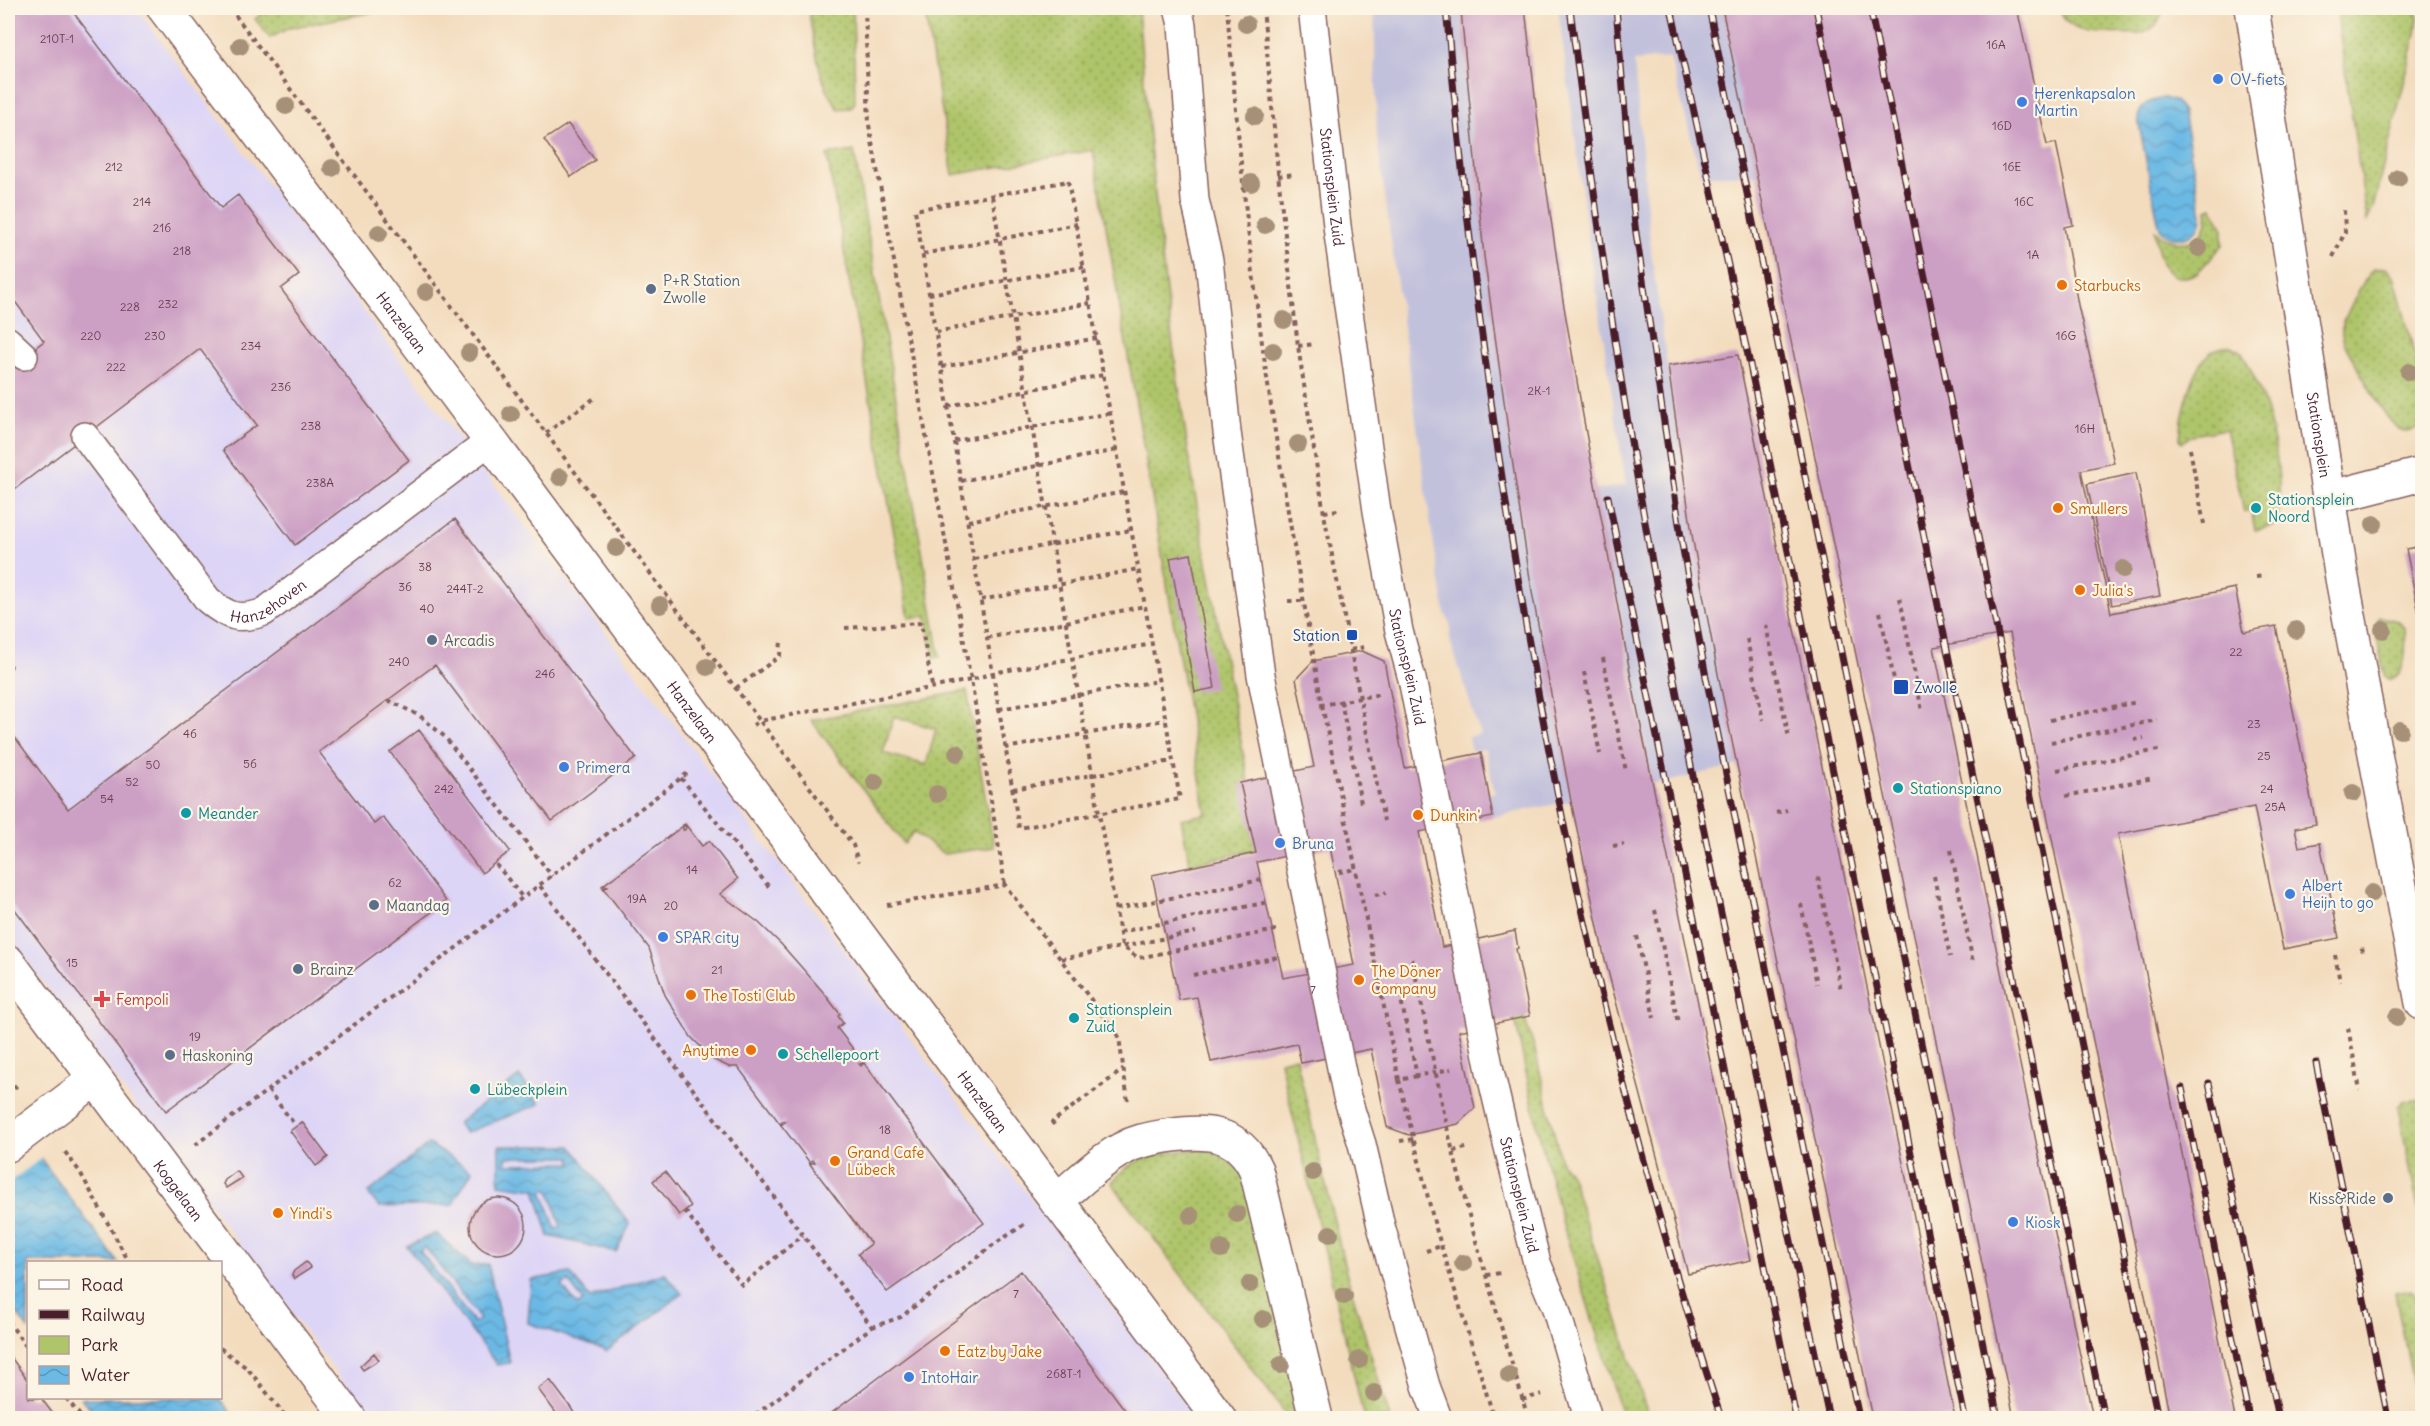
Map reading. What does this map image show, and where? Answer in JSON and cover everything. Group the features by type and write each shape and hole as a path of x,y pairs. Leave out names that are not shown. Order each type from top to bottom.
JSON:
{"street":[{"name":"Hanzelaan","path":"164,8 1219,1419"},
{"name":"Stationsplein","path":"2252,8 2329,498 2422,1003"},
{"path":"2329,498 2422,474"},
{"name":"Koggelaan","path":"8,962 349,1419"},
{"path":"25,1131 95,1079"},
{"path":"1056,1201 1119,1150 1142,1141 1189,1132 1201,1132 1228,1138 1239,1146 1250,1156 1256,1170 1316,1419"}],"lane":[{"path":"1178,8 1182,25 1195,200 1209,260 1227,432 1261,675 1347,1097 1362,1144 1381,1226 1426,1386 1438,1419"},
{"name":"Stationsplein Zuid","path":"1312,8 1342,267 1381,532 1399,631 1412,679 1490,1071 1506,1139 1537,1263 1556,1306 1588,1419"},
{"name":"Hanzehoven","path":"85,436 208,600 221,611 235,617 250,617 264,612 490,441"}],"path":[{"path":"230,8 760,721 971,680 993,673 1152,644"},
{"path":"865,8 869,125 971,680 1005,885 1119,1037 1128,1102"},
{"path":"1227,8 1236,118 1264,362 1303,601 1322,705 1399,1080 1441,1245 1493,1416 1480,1419"},
{"path":"1263,8 1278,176 1298,346 1324,512 1384,821"},
{"path":"1278,176 1295,174"},
{"path":"1068,181 1180,799 1019,828 915,210 992,196 1068,181"},
{"path":"992,196 1122,946 1138,958 1285,928"},
{"path":"923,254 1077,224"},
{"path":"929,294 1084,267"},
{"path":"936,332 1090,303"},
{"path":"942,367 1097,338"},
{"path":"1298,346 1315,344"},
{"path":"948,406 1104,375"},
{"path":"546,433 596,397"},
{"path":"954,441 1111,413"},
{"path":"2190,449 2204,524"},
{"path":"961,480 1117,450"},
{"path":"968,521 1124,492"},
{"path":"1324,512 1341,509"},
{"path":"974,559 1131,530"},
{"path":"981,600 1138,569"},
{"path":"2256,577 2265,576"},
{"path":"1900,598 1922,711"},
{"path":"1286,601 1303,601"},
{"path":"987,638 1145,606"},
{"path":"1880,612 1896,694"},
{"path":"844,628 921,623 932,687"},
{"path":"1766,625 1789,738"},
{"path":"736,688 780,656 781,639"},
{"path":"1747,639 1763,720"},
{"path":"1351,650 1364,647"},
{"path":"1603,658 1626,771"},
{"path":"8,666 15,667"},
{"path":"1584,672 1600,754"},
{"path":"999,709 1158,681"},
{"path":"1322,705 1359,698"},
{"path":"388,700 420,716 445,737 552,876"},
{"path":"1341,701 1361,803"},
{"path":"2050,720 2137,702"},
{"path":"1005,748 1165,720"},
{"path":"2051,742 2157,720"},
{"path":"2134,740 2145,738"},
{"path":"2057,770 2163,749"},
{"path":"1012,789 1172,761"},
{"path":"163,1168 681,778 770,888"},
{"path":"2066,796 2153,778"},
{"path":"1910,786 1921,783"},
{"path":"1776,813 1787,810"},
{"path":"1613,846 1624,844"},
{"path":"1951,849 1973,963"},
{"path":"496,864 523,898"},
{"path":"1934,876 1950,957"},
{"path":"1818,877 1841,990"},
{"path":"1116,909 1261,880"},
{"path":"882,906 1005,885"},
{"path":"540,886 872,1327"},
{"path":"1376,895 1386,893"},
{"path":"1120,932 1279,900"},
{"path":"1801,904 1817,984"},
{"path":"1654,910 1678,1023"},
{"path":"1061,959 1196,932"},
{"path":"1637,936 1654,1018"},
{"path":"2360,950 2366,949"},
{"path":"2335,955 2340,982"},
{"path":"1193,975 1278,957"},
{"path":"1412,959 1453,1151 1528,1419"},
{"path":"1398,985 1415,1066"},
{"path":"2348,1028 2360,1090"},
{"path":"1399,1080 1417,1076"},
{"path":"268,1090 296,1125"},
{"path":"25,1131 80,1172 128,1261"},
{"path":"1395,1142 1414,1138"},
{"path":"1453,1151 1470,1147"},
{"path":"751,1419 872,1327 902,1317 993,1245 1056,1201"},
{"path":"686,1211 742,1285 803,1234"},
{"path":"1426,1251 1441,1245"},
{"path":"1486,1275 1502,1273"},
{"path":"8,1321 27,1348"},
{"path":"222,1350 248,1369 287,1419"},
{"path":"1522,1400 1549,1392"},
{"path":"67,1399 82,1419"}],"shaded area":[{"path":"8,8 136,8 1196,1418 370,1418 8,936"},
{"path":"1374,8 1460,8 1484,256 1512,459 1532,592 1571,801 1483,819 1478,797 1495,792 1485,749 1471,751 1468,737 1480,734 1450,640 1450,623 1445,613 1430,520 1377,140"},
{"path":"1558,8 1722,8 1758,175 1701,175 1670,58 1634,61 1651,252 1673,406 1693,541 1738,765 1662,783 1653,783 1596,490 1626,485 1590,251"}],"green space":[{"path":"270,8 373,8 374,12 289,28 270,38 255,19"},
{"path":"808,8 853,8 855,102 851,108 837,109 826,88 817,59"},
{"path":"924,8 1138,8 1160,242 1183,417 1225,662 1262,849 1190,864 1181,819 1206,814 1093,150 953,175"},
{"path":"2060,8 2163,8 2155,26 2138,34 2080,30 2064,18"},
{"path":"2339,8 2416,8 2418,17 2416,34 2373,208 2367,221 2338,21"},
{"path":"854,151 940,657 934,658 926,616 909,618 827,155"},
{"path":"2213,207 2223,229 2223,245 2198,272 2186,277 2177,277 2170,273 2164,267 2161,259 2155,230 2163,237 2173,241 2191,241 2204,230 2207,209"},
{"path":"2386,268 2395,278 2422,384 2422,425 2409,431 2400,429 2387,417 2346,347 2342,333 2347,315 2365,280 2374,269"},
{"path":"2231,346 2240,350 2259,389 2272,432 2279,477 2278,520 2275,525 2255,530 2251,511 2244,512 2226,429 2192,435 2182,443 2180,441 2188,393 2198,369 2212,351"},
{"path":"2380,617 2398,621 2405,629 2402,667 2395,677 2388,679 2384,675 2375,626"},
{"path":"967,691 994,847 944,854 913,832 904,844 811,720","holes":["894,716 936,729 926,765 883,753"]},
{"path":"1522,1012 1534,1046 1561,1162 1571,1176 1649,1418 1623,1418 1562,1222 1538,1130 1514,1014"},
{"path":"1296,1057 1346,1272 1390,1418 1364,1418 1280,1061"},
{"path":"2421,1099 2422,1227 2398,1108 2403,1102"},
{"path":"1197,1149 1224,1157 1244,1176 1304,1418 1289,1418 1112,1183 1128,1166 1138,1161 1161,1154"},
{"path":"2411,1290 2422,1306 2422,1418 2420,1418 2395,1293"}],"water":[{"path":"2164,98 2176,102 2183,112 2202,215 2197,229 2185,237 2177,238 2164,232 2159,226 2138,119 2143,106"},
{"path":"519,1076 540,1104 465,1133 458,1123"},
{"path":"8,1115 117,1261 27,1261 27,1328 8,1301"},
{"path":"429,1144 472,1171 452,1205 379,1207 368,1193"},
{"path":"499,1146 571,1146 630,1224 616,1252 549,1236 535,1189 499,1184","holes":["506,1157 571,1157 572,1163 506,1164","549,1189 561,1227 556,1229 542,1191"]},
{"path":"436,1233 472,1266 488,1264 510,1363 497,1365 407,1246","holes":["425,1247 480,1319 474,1323 420,1251"]},
{"path":"570,1273 590,1298 665,1273 682,1294 607,1351 528,1323 531,1280","holes":["568,1281 583,1301 578,1306 562,1286"]},
{"path":"82,1399 220,1399 235,1418 97,1418"}],"pier":[{"path":"8,1112 43,1157 8,1183"}],"building":[{"path":"8,8 70,8 221,208 238,195 299,275 281,289 409,460 295,545 223,450 257,425 200,349 8,494 8,368 44,341 8,292"},
{"path":"1525,8 1542,158 1563,301 1596,490 1632,683 1751,1260 1688,1274 1604,956 1571,801 1532,592 1484,256 1461,11"},
{"path":"1722,8 2017,8 2047,145 2056,143 2073,225 2064,227 2078,305 2114,463 2081,470 2111,613 2235,588 2244,632 2276,626 2316,824 2295,828 2299,847 2320,843 2339,938 2283,949 2254,807 2118,834 2235,1418 2170,1418 2010,633 1934,647 2093,1418 2014,1418"},
{"path":"568,124 595,160 571,177 544,140"},
{"path":"1738,355 1955,1418 1873,1418 1718,674 1693,541 1668,366"},
{"path":"2136,473 2160,596 2112,605 2087,484"},
{"name":"Meander","path":"455,519 636,758 552,821 435,665 324,748 319,752 374,824 383,817 446,901 166,1111 8,900 8,728 68,809"},
{"path":"2422,546 2422,624 2421,624 2406,549"},
{"path":"1191,554 1215,688 1195,692 1170,558"},
{"path":"1362,651 1384,661 1405,768 1481,753 1493,817 1419,832 1442,947 1515,931 1518,948 1516,949 1530,1016 1459,1031 1475,1108 1458,1124 1409,1135 1387,1127 1371,1049 1301,1063 1297,1044 1211,1062 1197,997 1179,1000 1152,875 1256,853 1240,783 1314,767 1296,679 1313,661","holes":["1330,847 1354,965 1283,978 1257,862"]},
{"path":"419,730 510,851 482,873 390,752"},
{"name":"Schellepoort","path":"685,824 702,846 709,841 738,879 720,894 758,922 781,944 824,993 840,1014 838,1016 843,1023 837,1028 864,1063 984,1223 887,1292 858,1254 871,1244 810,1164 815,1162 812,1160 810,1163 781,1125 738,1067 729,1067 714,1060 691,1037 665,995 649,948 604,889 602,886 683,826 685,830 686,827 683,825"},
{"path":"302,1122 328,1157 316,1166 290,1131"},
{"path":"237,1171 242,1178 226,1188 223,1184 225,1180"},
{"path":"665,1172 691,1206 679,1215 653,1181"},
{"path":"498,1198 509,1200 518,1206 524,1215 526,1226 524,1237 518,1246 509,1252 498,1254 487,1252 478,1246 472,1237 470,1226 472,1215 478,1206 487,1200"},
{"path":"306,1262 311,1268 294,1279 292,1275 294,1271"},
{"path":"1021,1271 1131,1418 825,1418 1016,1275"},
{"path":"8,1353 27,1380 27,1399 42,1399 56,1418 8,1418"},
{"path":"374,1353 379,1360 363,1370 360,1366"},
{"path":"550,1380 577,1418 559,1417 538,1389"}],"railway":[{"path":"1446,8 1464,187 1486,366 1512,544 1543,721 1579,898 1621,1073 1668,1246 1721,1418"},
{"path":"1570,8 1613,324 1651,553 1723,925 1829,1418"},
{"path":"1616,8 1635,226 1682,544 1706,677 1859,1418"},
{"path":"1671,8 1749,360 1965,1418"},
{"path":"1709,8 1998,1418"},
{"path":"1816,8 2104,1418"},
{"path":"1870,8 2158,1418"},
{"path":"1608,497 1796,1418"},
{"path":"2316,1063 2388,1418"},
{"path":"2209,1083 2279,1418"},
{"path":"2182,1088 2249,1418"}],"place":[{"name":"OV-fiets","path":"2218,79"},
{"name":"Herenkapsalon Martin","path":"2022,102"},
{"name":"Starbucks","path":"2062,285"},
{"name":"P+R Station Zwolle","path":"651,289"},
{"name":"Smullers","path":"2058,508"},
{"name":"Stationsplein Noord","path":"2256,508"},
{"name":"Julia's","path":"2080,590"},
{"name":"Station","path":"1352,635"},
{"name":"Arcadis","path":"432,640"},
{"name":"Zwolle","path":"1901,687"},
{"name":"Primera","path":"564,767"},
{"name":"Stationspiano","path":"1898,788"},
{"name":"Meander","path":"186,813"},
{"name":"Dunkin'","path":"1418,815"},
{"name":"Bruna","path":"1280,843"},
{"name":"Albert Heijn to go","path":"2290,894"},
{"name":"Maandag","path":"374,905"},
{"name":"SPAR city","path":"663,937"},
{"name":"Brainz","path":"298,969"},
{"name":"The Döner Company","path":"1359,980"},
{"name":"The Tosti Club","path":"691,995"},
{"name":"Fempoli","path":"102,999"},
{"name":"Stationsplein Zuid","path":"1074,1018"},
{"name":"Anytime","path":"751,1050"},
{"name":"Schellepoort","path":"783,1054"},
{"name":"Haskoning","path":"170,1055"},
{"name":"Lübeckplein","path":"475,1089"},
{"name":"Grand Cafe Lübeck","path":"835,1161"},
{"name":"Kiss&Ride","path":"2388,1198"},
{"name":"Yindi's","path":"278,1213"},
{"name":"Kiosk","path":"2013,1222"},
{"name":"Eatz by Jake","path":"945,1351"},
{"name":"IntoHair","path":"909,1377"}]}
